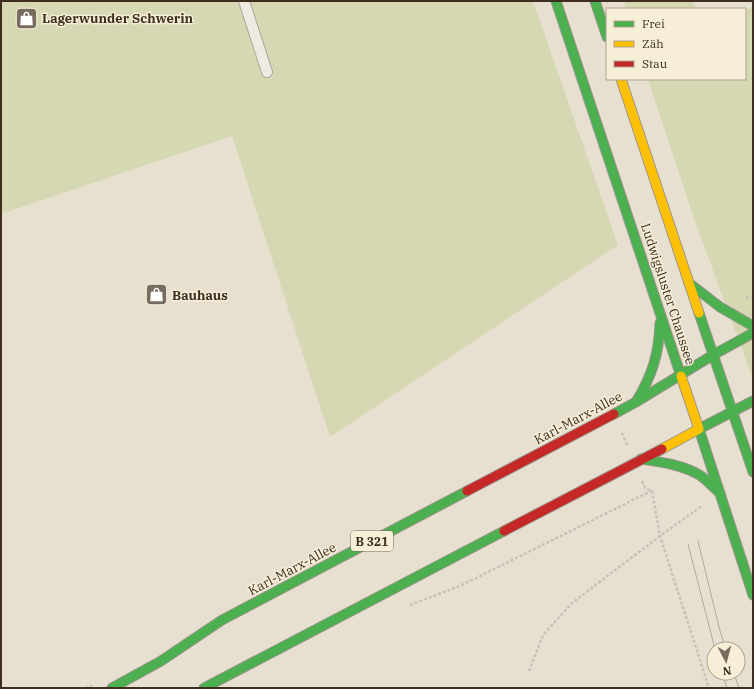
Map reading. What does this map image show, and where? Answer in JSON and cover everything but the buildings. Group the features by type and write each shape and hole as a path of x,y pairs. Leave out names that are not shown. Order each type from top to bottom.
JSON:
{"main road":[{"name":"Ludwigsluster Chaussee","path":"556,1 753,595"},
{"path":"595,1 606,34"},
{"name":"Ludwigsluster Chaussee","path":"621,80 753,472"},
{"path":"689,283 718,306 739,320 753,326"},
{"path":"636,402 648,382 656,362 659,344 660,312"},
{"name":"B 321","path":"636,402 681,376 713,355 753,333"},
{"path":"204,688 753,401"},
{"name":"Karl-Marx-Allee","path":"112,688 161,661 222,620 636,402"},
{"path":"638,461 664,462 683,467 702,477 720,493"}],"lane":[{"path":"244,1 267,72"}],"path":[{"path":"739,298 753,297"},
{"path":"614,414 638,461 645,488 652,491"},
{"path":"652,491 660,536 709,688"},
{"path":"410,605 462,585 652,491"},
{"path":"529,671 542,635 572,604 660,536"}],"green space":[{"path":"1,1 533,1 618,245 330,437 232,136 1,214"},
{"path":"623,1 693,1 696,8 626,8"},
{"path":"753,6 753,379 693,216 648,80 746,80 746,10"}],"tram line":[{"path":"698,541 723,641"},
{"path":"688,544 713,641"},
{"path":"725,681 727,688"},
{"path":"737,681 739,688"}],"traffic: fast":[{"path":"556,1 681,376"},
{"path":"595,1 606,34"},
{"path":"689,283 720,307 753,326"},
{"path":"699,313 753,472"},
{"path":"636,402 654,364 658,345 660,323"},
{"path":"713,355 753,333"},
{"path":"614,414 713,355"},
{"path":"699,429 753,401"},
{"path":"699,429 753,595"},
{"path":"641,459 672,464 694,472 706,480 720,493"},
{"path":"112,688 161,661 222,620 467,491"},
{"path":"204,688 504,531"}],"traffic: slow":[{"path":"621,80 699,313"},
{"path":"662,449 699,429 681,376"}],"traffic: jam":[{"path":"467,491 614,414"},
{"path":"504,531 662,449"}],"place":[{"name":"Lagerwunder Schwerin","path":"26,18"},
{"name":"Bauhaus","path":"157,295"}]}
